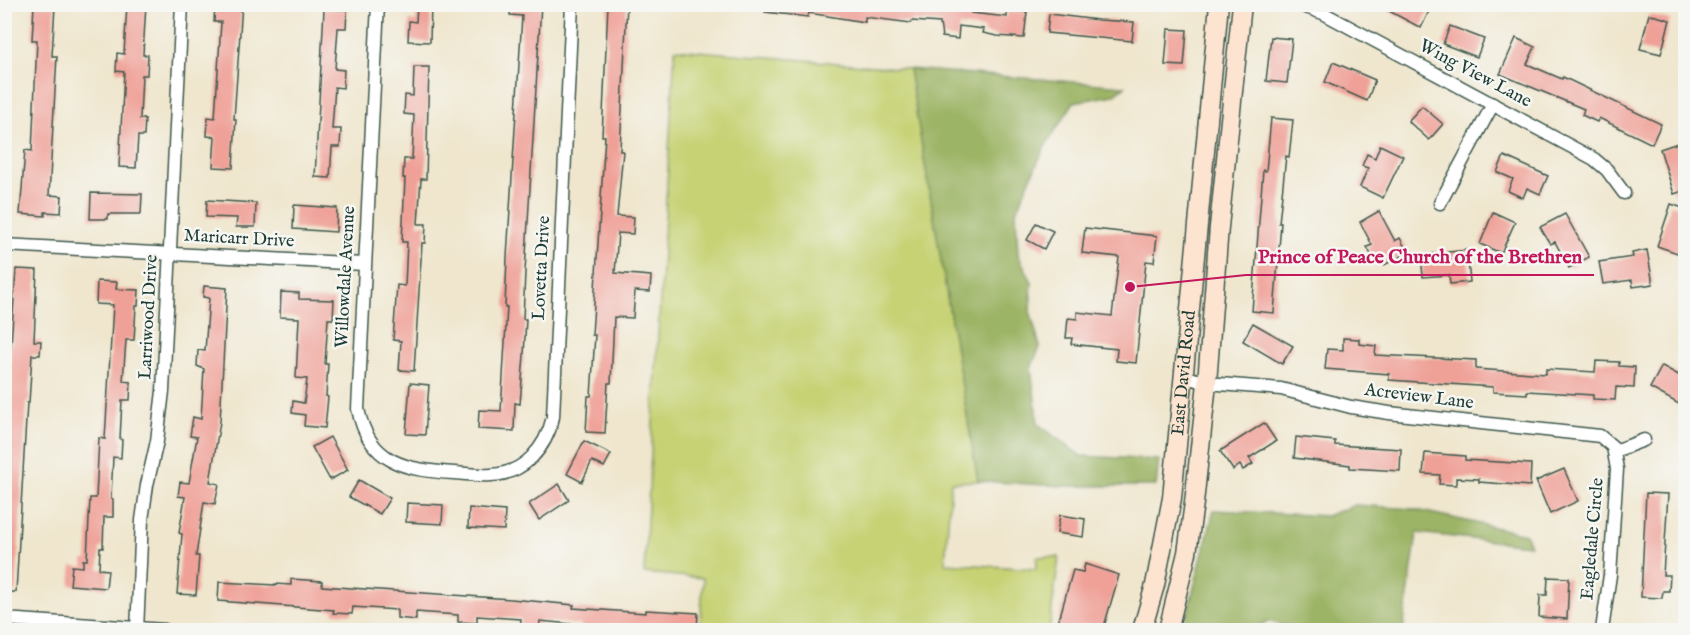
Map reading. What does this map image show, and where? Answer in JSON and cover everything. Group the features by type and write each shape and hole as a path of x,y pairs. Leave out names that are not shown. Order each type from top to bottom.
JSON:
{"street":[{"name":"Larriwood Drive","path":"137,629 142,520 157,441 163,391 182,4"},
{"name":"Willowdale Avenue","path":"378,4 358,409 368,439 379,452 393,462 406,468 422,471 467,474"},
{"name":"Lovetta Drive","path":"467,474 492,476 522,466 535,455 550,431 553,417 572,4"},
{"name":"East David Road","path":"1142,630 1155,585 1172,498 1219,4"},
{"name":"East David Road","path":"1168,630 1187,553 1207,383 1242,4"},
{"name":"Wing View Lane","path":"1297,4 1323,13 1594,159 1607,170 1624,193"},
{"path":"1440,203 1493,104"},
{"name":"Maricarr Drive","path":"4,245 364,264"},
{"name":"Acreview Lane","path":"1183,376 1207,383 1281,389 1352,407 1389,413 1600,436 1608,441 1615,451"},
{"path":"1174,477 1185,452 1189,409 1197,394 1207,383"},
{"path":"1615,451 1644,440"},
{"name":"Eagledale Circle","path":"1602,630 1617,469 1615,451"},
{"path":"4,619 165,630"}],"green space":[{"path":"675,49 909,69 978,481 951,482 945,563 1036,569 1037,557 1059,557 1049,630 700,630 703,578 644,573"},
{"path":"909,69 1125,86 1114,95 1074,102 1045,146 1016,211 1018,255 1032,282 1030,311 1040,347 1031,368 1038,424 1081,456 1159,460 1156,486 1063,486 978,481"},
{"path":"1355,505 1412,509 1525,534 1530,545 1417,533 1403,630 1293,630 1268,621 1252,630 1183,630 1214,510 1326,516"}],"building":[{"path":"127,4 146,4 143,55 148,55 147,75 142,75 140,119 145,119 144,136 138,136 136,168 119,167 124,72 116,71 117,53 124,54"},
{"path":"215,4 242,4 233,168 213,167 215,137 207,136 208,117 215,118 221,22 214,22"},
{"path":"417,4 431,4 430,42 408,41 409,21 416,22"},
{"path":"511,4 541,4 525,272 524,355 520,404 515,403 514,431 478,429 479,410 501,411 507,307 505,307 507,257 522,16 510,15"},
{"path":"608,4 627,4 620,151 623,151 617,216 634,217 633,234 618,233 615,273 651,276 650,292 635,291 633,318 614,317 611,383 608,383 605,433 586,432 595,335 592,335 605,136 602,136"},
{"path":"766,4 914,4 971,10 971,13 1007,17 1007,11 1027,12 1024,38 997,36 983,33 984,29 959,26 958,39 942,37 940,23 912,21 911,23 865,17 865,22 809,13 808,17 765,12"},
{"path":"1376,4 1416,4 1429,11 1421,28"},
{"path":"34,5 55,6 52,56 57,56 49,195 62,196 61,213 45,212 45,216 20,214 25,150 32,151 37,40 32,40"},
{"path":"324,9 347,10 346,28 338,28 335,69 344,70 343,88 335,87 332,129 341,129 340,147 332,147 330,178 315,177"},
{"path":"1049,14 1134,22 1132,41 1047,33"},
{"path":"1649,14 1670,20 1661,54 1640,49"},
{"path":"1450,26 1484,39 1477,57 1443,44"},
{"path":"1168,29 1187,30 1184,66 1165,65"},
{"path":"1271,37 1292,39 1287,83 1266,81"},
{"path":"1516,38 1535,47 1527,64 1562,79 1563,77 1661,124 1652,144 1599,118 1597,122 1582,115 1584,109 1500,74"},
{"path":"1333,62 1375,80 1367,101 1325,82"},
{"path":"414,67 429,67 426,179 421,179 418,224 426,224 425,243 422,243 414,371 399,370 401,341 393,340 397,285 405,286 407,242 402,242 404,159 412,159 414,115 404,114 405,95 413,96"},
{"path":"1422,106 1443,124 1429,140 1408,121"},
{"path":"1271,118 1293,120 1289,157 1286,156 1279,223 1281,223 1274,313 1252,311 1263,170 1266,171"},
{"path":"1681,142 1686,158 1686,190 1674,194 1660,149"},
{"path":"1380,145 1403,156 1383,198 1360,187 1368,168 1362,166 1367,154 1375,158"},
{"path":"1504,156 1548,176 1540,194 1527,188 1523,198 1508,191 1513,179 1497,172"},
{"path":"91,193 142,194 141,214 108,214 108,219 90,219"},
{"path":"207,200 256,203 255,227 236,227 237,218 206,217"},
{"path":"1671,204 1686,209 1686,227 1681,241 1686,242 1686,256 1657,246"},
{"path":"294,205 337,208 336,232 293,229"},
{"path":"1379,211 1395,241 1400,238 1408,253 1384,265 1381,259 1375,262 1367,247 1372,245 1360,222"},
{"path":"1493,212 1515,222 1501,253 1480,244"},
{"path":"1565,214 1589,257 1569,268 1555,242 1550,244 1540,227"},
{"path":"1036,223 1053,231 1044,249 1027,240"},
{"path":"1085,228 1157,236 1154,262 1146,261 1136,363 1116,361 1117,349 1071,344 1072,338 1066,338 1068,318 1077,319 1077,312 1112,316 1119,257 1082,253"},
{"path":"1467,250 1470,282 1450,284 1449,275 1423,277 1421,255"},
{"path":"1647,250 1653,284 1633,287 1632,280 1603,284 1599,262 1633,257 1632,253"},
{"path":"16,269 37,270 34,341 41,341 40,355 32,355 29,403 27,403 16,592 4,592 4,452"},
{"path":"97,281 117,282 116,289 139,290 134,340 126,340 123,381 131,382 130,400 122,400 121,458 113,457 111,499 113,499 113,517 104,517 103,548 100,548 99,569 108,570 106,588 70,585 72,566 83,567 83,560 87,560 90,498 96,498 99,438 105,439 113,305 96,304"},
{"path":"204,286 227,288 220,422 210,482 219,484 215,504 204,502 196,556 199,556 196,595 177,594 182,534 179,533 185,497 178,496 180,482 189,483 197,437 190,436 193,417 201,419 204,369 197,366 198,350 205,351 209,298 203,297"},
{"path":"281,292 299,293 299,299 334,300 333,319 328,319 325,364 328,364 326,396 328,397 325,428 304,426 305,415 292,413 293,401 304,403 307,379 296,378 299,318 280,317"},
{"path":"1253,323 1293,346 1282,364 1243,341"},
{"path":"1343,338 1359,339 1359,344 1376,346 1375,355 1476,360 1476,369 1546,374 1546,369 1595,372 1596,361 1619,362 1619,366 1635,367 1634,388 1616,387 1615,400 1593,399 1593,395 1527,391 1527,394 1493,392 1493,387 1389,380 1389,374 1325,369 1327,349 1343,350"},
{"path":"1662,366 1686,379 1686,408 1650,388"},
{"path":"410,383 429,385 425,435 406,434"},
{"path":"1264,423 1276,441 1249,458 1253,464 1243,470 1240,465 1233,470 1220,451"},
{"path":"330,437 348,470 330,480 312,447"},
{"path":"1296,437 1335,441 1335,445 1401,449 1400,471 1350,468 1350,465 1294,458"},
{"path":"584,441 611,454 604,467 592,461 582,482 567,474"},
{"path":"1425,453 1465,456 1465,460 1531,464 1530,486 1456,478 1456,485 1439,484 1440,475 1423,474"},
{"path":"1564,469 1578,501 1550,514 1536,481"},
{"path":"359,480 390,498 380,514 349,497"},
{"path":"559,484 569,500 539,520 529,504"},
{"path":"1646,493 1668,494 1663,575 1670,575 1669,591 1663,591 1662,598 1641,597"},
{"path":"407,503 443,505 442,524 406,522"},
{"path":"469,508 505,511 504,530 468,528"},
{"path":"1060,515 1085,519 1083,537 1057,533"},
{"path":"1085,564 1119,575 1103,630 1056,630 1073,570 1083,572"},
{"path":"1548,577 1569,578 1567,619 1539,617 1540,595 1547,595"},
{"path":"291,579 322,581 322,586 511,599 574,605 573,608 646,613 646,610 698,613 697,630 600,628 600,630 581,630 581,625 540,621 539,629 520,628 521,619 477,616 477,623 458,622 458,615 416,612 416,620 397,618 397,610 353,607 352,614 333,613 334,610 218,601 219,582 291,585"}],"place":[{"name":"Prince of Peace Church of the Brethren","path":"1130,287"}]}
